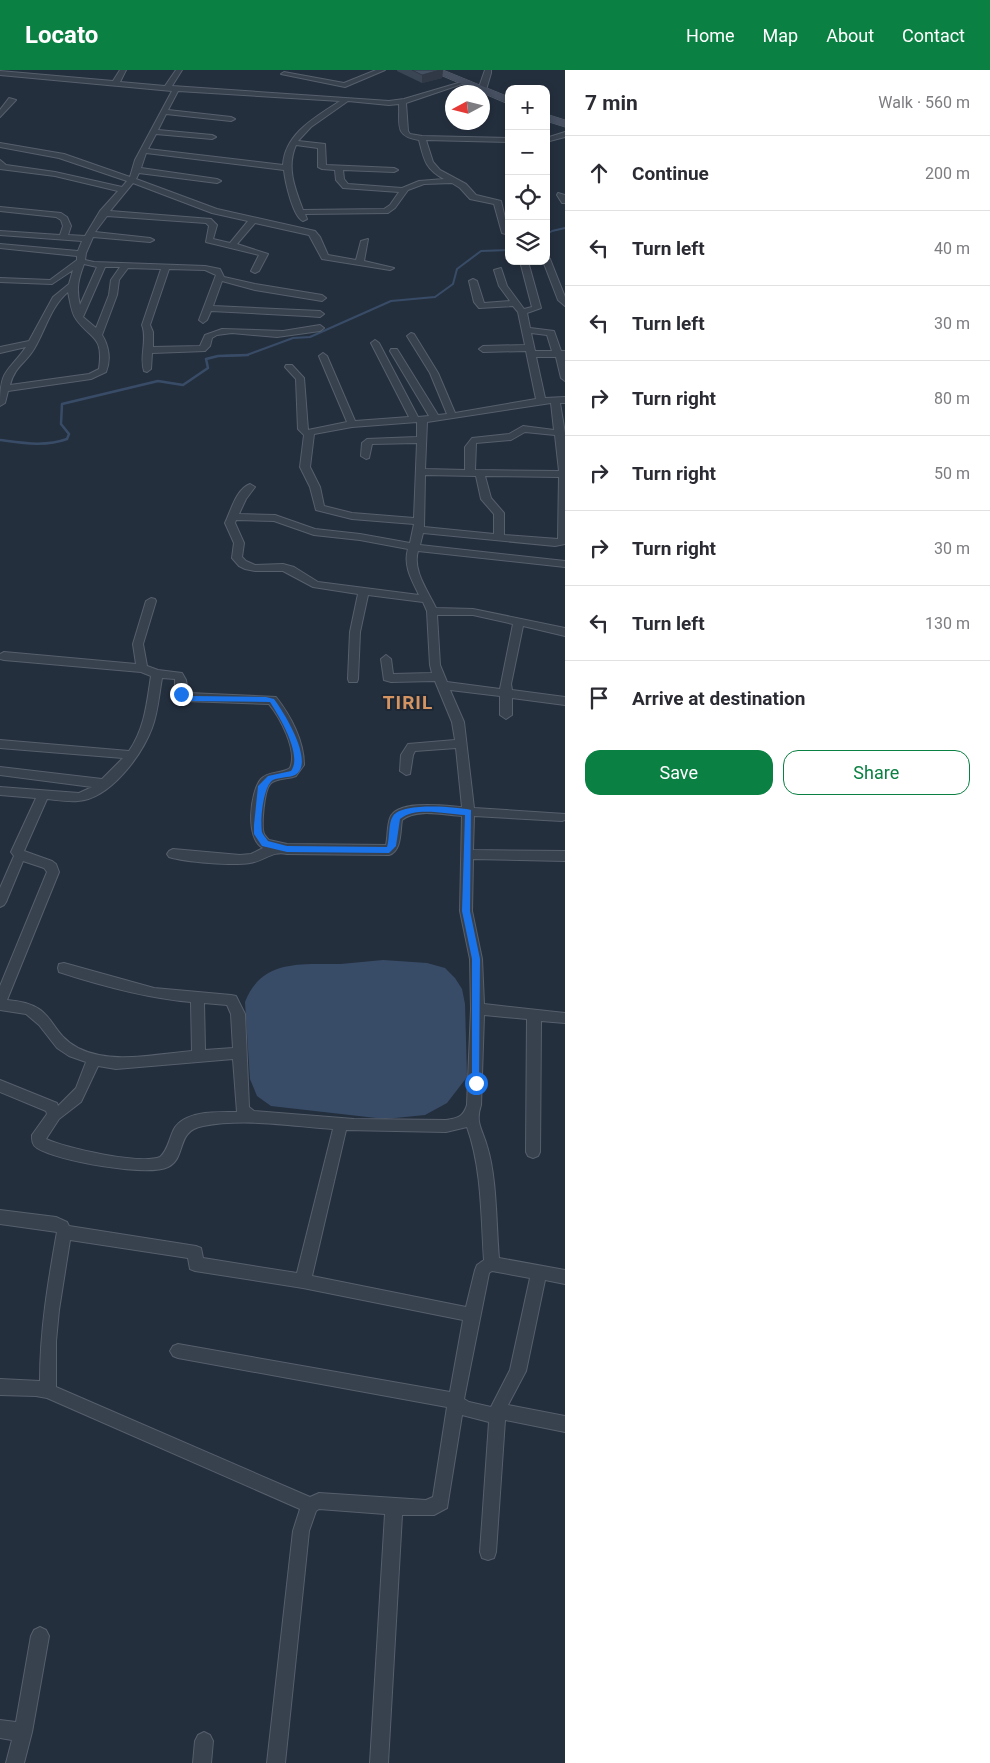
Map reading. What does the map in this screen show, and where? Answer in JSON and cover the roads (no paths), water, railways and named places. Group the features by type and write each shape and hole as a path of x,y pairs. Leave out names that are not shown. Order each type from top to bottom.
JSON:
{"main road":[{"path":"434,70 470,85"},
{"path":"490,93 505,99"},
{"path":"550,118 565,124"}],"street":[{"path":"60,79 66,70"},
{"path":"116,82 123,70"},
{"path":"167,88 179,70"},
{"path":"284,74 345,86 382,70"},
{"path":"483,85 488,70"},
{"path":"0,73 60,79 85,77 219,93 347,98 389,103 402,101 463,82"},
{"path":"2,389 91,376 100,372 105,366 103,346 98,334 79,317 72,285 89,237 103,213 132,180 144,151 176,88"},
{"path":"307,231 288,168 288,155 303,130 347,98"},
{"path":"0,115 12,100"},
{"path":"402,101 404,132 408,136 505,140"},
{"path":"164,112 231,119"},
{"path":"154,132 212,137"},
{"path":"550,139 565,134"},
{"path":"422,138 429,163 437,172 466,187 475,198 498,202 505,230"},
{"path":"295,143 322,146 321,167 394,170"},
{"path":"0,145 61,156 208,208 307,231 316,237 325,257 390,268"},
{"path":"144,151 288,168"},
{"path":"0,162 4,167 50,173 123,190"},
{"path":"339,168 340,180 346,186 404,190"},
{"path":"137,170 217,181"},
{"path":"300,212 385,211 394,206 404,190 417,183 452,181"},
{"path":"0,209 61,216 66,222 67,228 62,237"},
{"path":"103,213 208,222 213,225 208,240 264,254 255,271"},
{"path":"234,246 234,242 254,219"},
{"path":"0,233 150,240"},
{"path":"359,263 366,242"},
{"path":"0,246 81,257 102,264 213,270 220,273 203,320"},
{"path":"0,280 36,283 52,282 81,257"},
{"path":"79,317 102,264"},
{"path":"98,334 113,295 115,280 127,264"},
{"path":"522,312 537,308 524,265"},
{"path":"548,265 562,300 565,303"},
{"path":"147,369 147,319 166,266"},
{"path":"498,270 503,286 522,312 541,401"},
{"path":"219,278 255,287 322,298"},
{"path":"473,281 478,302 482,306 516,303"},
{"path":"555,282 565,282"},
{"path":"0,403 2,389 9,372 33,344 57,297 72,285"},
{"path":"208,308 287,314 320,314"},
{"path":"147,350 202,349 206,346 208,337 217,333 242,331 278,334 320,328"},
{"path":"525,330 551,333 561,354 565,378"},
{"path":"411,336 434,373 452,416"},
{"path":"94,1059 80,1095 68,1108 54,1115 40,1135 39,1141 42,1144 80,1155 146,1166 159,1166 165,1162 182,1129 187,1124 196,1121 252,1117 341,1124 446,1126 461,1124 470,1117 474,1105 476,1083 478,1009 476,959 466,911 468,812 458,722 435,665 432,611 412,568 411,557 419,525 422,440 419,420 375,343"},
{"path":"0,350 33,344"},
{"path":"484,349 561,354"},
{"path":"394,351 436,418"},
{"path":"323,356 352,424"},
{"path":"289,367 300,378 303,429 309,433 352,424 419,420 541,401 560,400 564,474 563,539 561,542 555,543 500,537 326,511 319,508 315,487 305,467 309,433"},
{"path":"500,537 499,513 486,499 475,474 470,447 472,442 511,437 524,430 561,430"},
{"path":"366,456 368,441 422,440"},
{"path":"420,472 564,474"},
{"path":"250,487 241,498 230,523 239,543 236,556 244,566 254,569 286,568 311,583 426,599"},
{"path":"233,517 275,518 314,532 360,537 414,547 565,564"},
{"path":"353,679 355,632 364,590"},
{"path":"142,668 138,644 151,601"},
{"path":"432,611 473,612 565,632"},
{"path":"506,715 506,694 518,623"},
{"path":"4,656 142,668 178,676 181,680 181,694 185,697 272,700 292,734 298,758 297,768 293,773 270,778 265,781 260,792 258,834 265,844 287,849 389,850 392,846 396,818 402,813 420,810 562,817"},
{"path":"386,659 388,677 391,678 441,681 506,694 565,701"},
{"path":"0,791 80,797 105,784 130,755 146,729 163,674"},
{"path":"0,744 130,755"},
{"path":"406,772 407,755 412,747 460,744"},
{"path":"0,771 105,784"},
{"path":"44,795 17,849 20,855 48,864 52,867 53,872 0,1004 31,1010 45,1022 66,1047 94,1059 116,1063 239,1053"},
{"path":"173,854 240,860 253,858 277,847"},
{"path":"467,854 565,856"},
{"path":"0,902 20,855"},
{"path":"64,968 99,980 128,985 154,993 231,1000 238,1014 242,1108 245,1113 252,1117"},
{"path":"197,996 199,1057"},
{"path":"478,1009 565,1018"},
{"path":"532,1152 534,1015"},
{"path":"0,1086 45,1103 52,1107 54,1115"},
{"path":"470,1117 482,1146 492,1264"},
{"path":"302,1281 341,1124"},
{"path":"0,1217 56,1224 62,1227 64,1232 51,1310 48,1341 48,1390"},
{"path":"64,1232 196,1253 195,1264 302,1281 471,1315"},
{"path":"276,1763 301,1531 310,1505 319,1501 426,1508 434,1507 441,1502 455,1401 471,1315 482,1270 492,1264 565,1276"},
{"path":"488,1552 498,1411 500,1401 513,1384 518,1371 538,1272"},
{"path":"178,1351 455,1401 465,1409 493,1415 498,1411 565,1424"},
{"path":"0,1388 48,1390 310,1505"},
{"path":"380,1763 394,1506"},
{"path":"15,1763 23,1732 40,1636"},
{"path":"0,1729 23,1732"},
{"path":"202,1763 204,1741"}],"water":[{"path":"383,960 427,963 445,968 462,989 465,1004 467,1077 447,1103 425,1115 385,1119 271,1106 257,1096 250,1079 245,1002 252,988 273,971 285,967"}],"waterway":[{"path":"550,232 565,228"},
{"path":"242,355 293,338 310,337 391,301 435,297 453,284 457,269 481,251 505,250"},
{"path":"0,440 42,444 67,439 69,434 61,424 62,404 158,381 183,385 208,368 206,359 218,356 242,355"},
{"path":"222,356 242,355"},
{"path":"242,355 248,355"}],"district":[{"name":"TIRIL","path":"408,702"}]}
